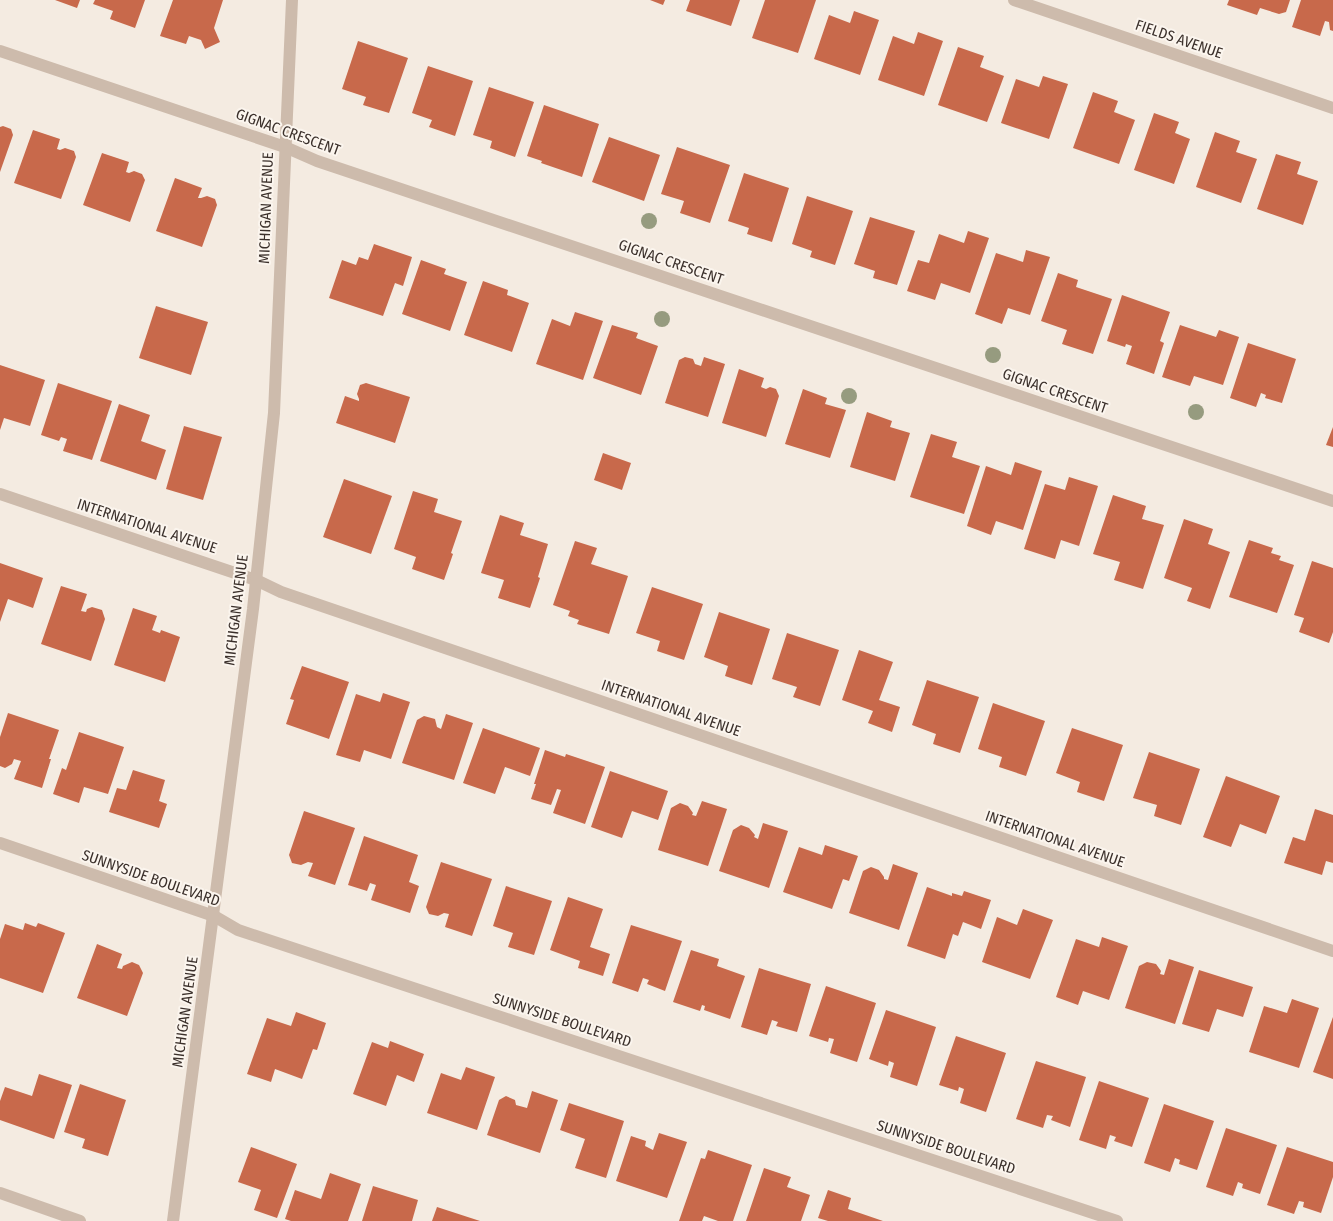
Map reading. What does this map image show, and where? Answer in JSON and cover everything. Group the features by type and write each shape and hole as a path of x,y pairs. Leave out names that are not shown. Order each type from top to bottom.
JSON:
{"street":[{"name":"MICHIGAN AVENUE","path":"173,1221 256,580 274,413 292,0"},
{"name":"FIELDS AVENUE","path":"1014,0 1333,108"},
{"name":"GIGNAC CRESCENT","path":"0,51 285,147 326,164 1333,501"},
{"name":"INTERNATIONAL AVENUE","path":"0,494 256,580 290,595 1333,951"},
{"name":"SUNNYSIDE BOULEVARD","path":"0,843 214,916 238,930 1117,1221"},
{"path":"0,1193 80,1221"}],"building":[{"path":"55,0 80,0 77,8"},
{"path":"95,0 145,0 135,28 110,19 113,11 93,4"},
{"path":"173,0 223,0 214,28 220,42 205,49 201,40 189,36 186,44 160,36"},
{"path":"650,0 665,0 663,5"},
{"path":"690,0 740,0 731,26 686,11"},
{"path":"765,0 816,0 798,53 752,38"},
{"path":"1229,0 1290,0 1286,12 1279,14 1260,8 1257,15 1227,5"},
{"path":"1301,0 1333,0 1333,31 1330,30 1329,22 1325,21 1320,36 1292,27"},
{"path":"854,11 879,20 860,75 814,59 829,15 850,23"},
{"path":"918,32 943,41 924,96 878,80 893,36 914,44"},
{"path":"358,41 408,58 389,113 363,105 366,97 342,89"},
{"path":"958,47 984,56 980,67 1004,76 987,122 938,105"},
{"path":"428,66 473,81 455,136 429,127 432,120 412,113"},
{"path":"1043,76 1068,84 1049,139 1001,123 1016,79 1039,87"},
{"path":"489,87 534,102 515,157 490,148 492,141 473,135"},
{"path":"1093,92 1118,101 1114,112 1135,120 1119,164 1073,148"},
{"path":"544,105 599,124 582,177 541,163 542,161 527,156"},
{"path":"1154,113 1179,122 1175,133 1190,139 1174,184 1134,170"},
{"path":"3,126 11,129 13,135 0,172 0,127"},
{"path":"33,130 60,139 57,149 65,148 74,151 76,157 61,199 14,183"},
{"path":"1215,132 1240,141 1236,152 1257,159 1241,203 1196,187"},
{"path":"609,137 660,155 644,201 592,182"},
{"path":"677,147 730,165 710,223 680,213 684,201 661,194"},
{"path":"102,153 129,162 126,172 134,171 142,174 145,180 130,222 83,205"},
{"path":"1276,154 1301,162 1297,174 1318,181 1303,225 1257,209"},
{"path":"744,173 789,188 772,242 747,234 749,228 728,221"},
{"path":"175,178 202,188 198,198 207,196 215,199 217,205 202,247 156,231"},
{"path":"807,196 853,211 835,265 810,257 812,251 792,244"},
{"path":"870,217 915,231 897,285 873,278 875,271 854,264"},
{"path":"968,231 989,238 970,293 941,283 935,300 907,291 918,260 929,263 939,234 964,243"},
{"path":"374,244 412,257 403,286 395,283 383,316 329,298 342,260 356,265 359,257 368,260"},
{"path":"1026,250 1050,257 1030,315 1008,308 1002,324 975,314 996,253 1023,262"},
{"path":"421,260 446,269 444,274 467,282 450,331 402,314"},
{"path":"1058,273 1078,280 1076,287 1112,299 1093,354 1062,344 1067,330 1041,321"},
{"path":"483,281 508,290 507,295 529,303 512,352 464,335"},
{"path":"1122,295 1170,312 1160,341 1164,343 1154,374 1126,364 1132,346 1126,344 1125,347 1107,341"},
{"path":"156,306 208,322 191,375 139,358"},
{"path":"575,312 603,321 583,380 536,364 552,319 570,326"},
{"path":"612,325 638,333 636,338 658,346 641,395 593,378"},
{"path":"1180,325 1216,337 1219,330 1239,337 1223,385 1194,376 1190,386 1162,377"},
{"path":"1248,343 1296,359 1282,403 1265,398 1266,395 1261,393 1256,407 1230,398"},
{"path":"685,357 693,359 695,364 701,366 704,357 725,364 708,417 665,403 679,360"},
{"path":"0,365 45,380 30,426 4,418 0,430"},
{"path":"739,369 764,378 761,387 776,389 779,396 766,437 722,423"},
{"path":"58,383 112,401 92,460 63,451 67,439 61,437 59,441 41,435"},
{"path":"366,383 410,397 395,443 336,423 345,396 359,401 357,394 360,385"},
{"path":"803,389 827,398 825,404 846,410 830,458 785,444"},
{"path":"119,404 150,415 141,441 166,450 156,480 100,461"},
{"path":"867,412 892,421 890,427 910,433 895,481 850,467"},
{"path":"184,426 222,437 203,500 166,489"},
{"path":"1333,427 1333,447 1326,445"},
{"path":"931,434 957,442 952,457 980,466 964,514 910,497"},
{"path":"603,453 631,463 622,490 594,480"},
{"path":"1015,462 1042,471 1023,530 996,521 991,535 967,526 986,466 1011,475"},
{"path":"1069,477 1098,486 1079,546 1061,540 1055,559 1024,549 1045,484 1065,490"},
{"path":"344,479 392,496 371,554 323,537"},
{"path":"413,491 438,499 434,512 462,521 444,580 412,569 416,557 394,549"},
{"path":"1113,495 1146,506 1142,519 1164,525 1143,589 1114,580 1120,562 1093,554"},
{"path":"500,515 524,523 520,535 548,544 538,577 540,578 530,608 498,598 504,580 481,573"},
{"path":"1184,519 1213,529 1208,544 1230,552 1210,609 1187,601 1192,588 1164,578"},
{"path":"1249,540 1273,548 1271,553 1281,556 1279,560 1294,565 1277,613 1229,597"},
{"path":"575,541 597,548 591,564 628,576 609,634 577,624 579,620 568,616 570,611 553,605"},
{"path":"1312,561 1333,568 1333,632 1329,643 1299,632 1304,618 1294,615"},
{"path":"0,563 43,578 33,608 8,599 0,622"},
{"path":"61,586 87,594 81,611 86,612 87,609 92,607 102,610 105,619 91,661 41,644"},
{"path":"652,587 703,604 684,660 657,651 660,641 636,633"},
{"path":"133,608 157,616 152,630 160,633 161,630 180,637 165,682 114,665"},
{"path":"719,612 770,629 752,685 725,676 728,666 704,657"},
{"path":"787,633 839,650 820,706 793,697 797,687 772,679"},
{"path":"859,650 893,662 879,700 900,707 892,732 868,723 873,711 842,700"},
{"path":"302,666 349,682 329,739 286,724 294,700 290,699"},
{"path":"927,680 979,697 960,753 933,744 936,734 912,725"},
{"path":"383,693 410,702 391,759 364,750 360,762 336,755 356,694 380,702"},
{"path":"993,703 1045,721 1026,776 999,767 1002,757 978,749"},
{"path":"8,713 59,730 42,788 14,779 21,761 14,759 12,764 5,768 0,766 0,737"},
{"path":"446,714 473,723 454,780 402,763 417,720 424,716 435,719 437,727 441,729"},
{"path":"483,728 540,748 530,776 505,767 495,794 463,783"},
{"path":"1072,728 1123,745 1104,801 1077,792 1080,782 1056,773"},
{"path":"79,732 124,747 108,794 84,787 79,803 53,794 62,768 66,770"},
{"path":"545,750 565,757 566,754 605,767 585,824 553,813 561,790 557,789 551,805 531,799"},
{"path":"1149,752 1200,769 1181,825 1154,816 1157,805 1133,798"},
{"path":"133,770 165,780 159,801 167,804 159,828 109,812 117,788 126,790"},
{"path":"610,771 668,791 658,820 632,811 622,838 591,827"},
{"path":"1226,776 1280,796 1266,834 1240,824 1231,847 1203,837"},
{"path":"702,801 727,809 708,866 658,850 671,808 680,803 688,806 693,813 692,815 696,816"},
{"path":"1315,809 1333,815 1333,863 1326,861 1322,875 1284,863 1293,837 1305,841"},
{"path":"304,811 355,828 335,885 308,876 313,863 308,862 301,865 292,863 289,855"},
{"path":"763,823 788,831 769,888 719,871 733,830 741,825 749,828 755,835 754,837 758,839"},
{"path":"364,836 418,855 409,882 419,886 410,913 371,900 376,885 370,883 367,891 348,885"},
{"path":"825,845 858,856 849,881 843,879 832,909 783,892 799,847 822,855"},
{"path":"441,862 492,879 472,936 445,927 449,914 444,913 438,916 429,914 426,907"},
{"path":"893,864 918,873 899,930 849,913 863,871 871,867 879,870 884,879 888,880"},
{"path":"506,886 552,901 534,955 508,947 513,933 493,926"},
{"path":"927,887 952,896 952,893 962,896 964,891 991,900 981,929 963,922 958,936 953,934 945,959 907,946"},
{"path":"568,897 603,909 590,947 610,954 603,976 578,968 580,961 550,950"},
{"path":"1023,909 1053,920 1030,979 982,962 997,917 1017,925"},
{"path":"25,923 36,927 38,923 65,933 43,993 0,978 0,939 5,924 23,930"},
{"path":"631,925 682,941 665,991 647,984 649,980 643,978 638,992 612,983"},
{"path":"1102,937 1128,946 1109,1000 1083,991 1078,1005 1056,997 1076,939 1099,947"},
{"path":"97,944 122,954 117,968 122,969 123,966 132,962 139,965 143,973 127,1016 77,998"},
{"path":"691,950 719,959 717,966 745,976 730,1019 704,1010 705,1006 702,1005 700,1011 673,1002"},
{"path":"1169,959 1194,967 1175,1024 1125,1008 1139,966 1147,962 1156,964 1161,971 1160,974 1164,975"},
{"path":"759,968 811,984 797,1032 776,1026 778,1022 772,1020 767,1035 741,1027"},
{"path":"1199,970 1253,987 1243,1017 1217,1009 1209,1032 1182,1024"},
{"path":"826,986 876,1003 857,1062 830,1053 834,1039 829,1038 828,1042 809,1036"},
{"path":"1292,999 1319,1008 1299,1068 1249,1052 1264,1006 1287,1013"},
{"path":"886,1010 936,1027 917,1086 890,1077 894,1063 889,1061 888,1066 869,1059"},
{"path":"296,1012 326,1023 317,1050 313,1049 302,1079 275,1069 271,1082 247,1074 267,1018 291,1026"},
{"path":"1333,1017 1333,1079 1313,1072"},
{"path":"956,1036 1006,1053 986,1112 960,1103 964,1089 959,1087 958,1091 939,1085"},
{"path":"390,1041 424,1054 414,1082 397,1075 386,1106 353,1094 372,1042 388,1048"},
{"path":"1036,1061 1086,1077 1070,1127 1051,1120 1053,1116 1047,1115 1043,1128 1016,1119"},
{"path":"466,1067 495,1077 477,1130 427,1113 441,1073 461,1080"},
{"path":"39,1074 72,1085 54,1139 0,1120 0,1101 5,1087 32,1096"},
{"path":"1099,1081 1149,1098 1132,1147 1114,1141 1116,1137 1110,1135 1106,1149 1079,1140"},
{"path":"80,1084 126,1100 108,1156 82,1148 85,1139 64,1132"},
{"path":"532,1091 558,1100 540,1153 487,1135 499,1100 506,1096 515,1100 516,1105 527,1108"},
{"path":"569,1103 624,1121 606,1178 575,1168 585,1139 560,1130"},
{"path":"1164,1104 1214,1121 1197,1170 1179,1164 1180,1160 1175,1158 1170,1172 1144,1163"},
{"path":"1226,1128 1277,1145 1260,1194 1242,1188 1243,1184 1238,1182 1233,1196 1206,1187"},
{"path":"659,1133 687,1142 667,1198 616,1181 631,1136 646,1141 645,1146 653,1150"},
{"path":"251,1147 297,1164 277,1218 254,1210 261,1190 238,1182"},
{"path":"1287,1147 1333,1162 1333,1177 1321,1213 1303,1207 1304,1202 1299,1201 1294,1214 1267,1205"},
{"path":"708,1150 752,1165 733,1221 718,1221 704,1216 702,1221 679,1221 701,1158 705,1159"},
{"path":"764,1168 791,1177 787,1187 810,1195 801,1221 746,1221"},
{"path":"330,1173 361,1184 348,1221 291,1221 285,1219 295,1190 321,1199"},
{"path":"373,1186 418,1200 412,1221 362,1221"},
{"path":"828,1190 851,1198 848,1209 883,1221 828,1221 818,1218"},
{"path":"437,1207 480,1221 432,1221"}]}
